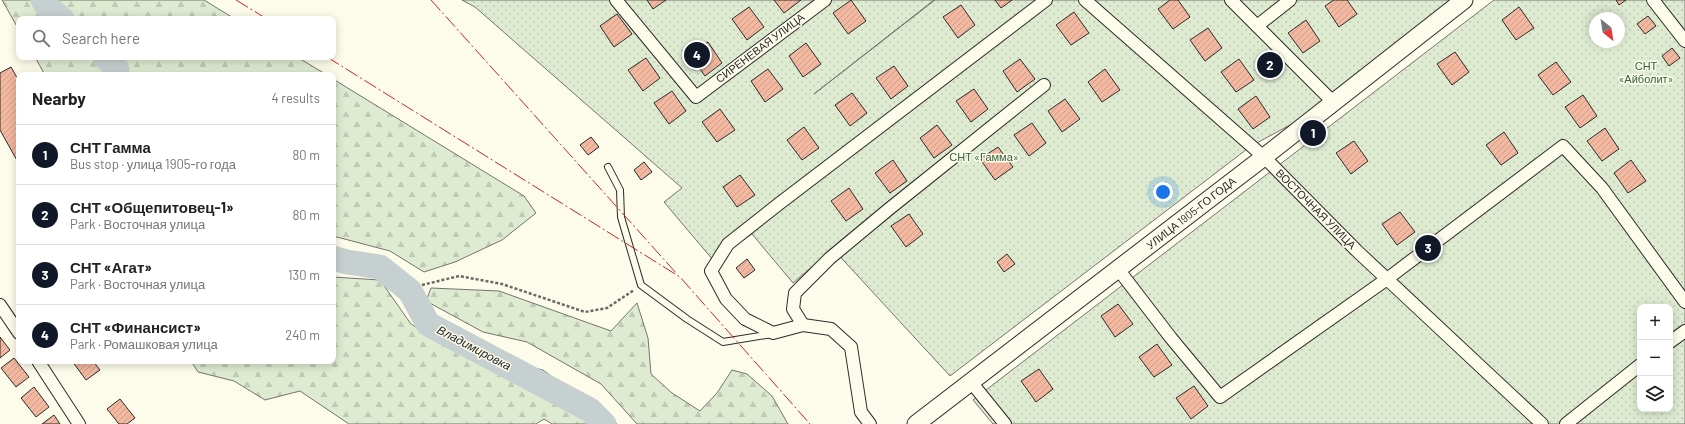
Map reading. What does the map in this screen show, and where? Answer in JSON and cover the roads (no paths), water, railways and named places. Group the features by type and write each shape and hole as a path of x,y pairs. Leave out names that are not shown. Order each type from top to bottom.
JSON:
{"street":[{"name":"СИРЕНЕВАЯ УЛИЦА","path":"616,0 696,97 826,0"},
{"path":"870,424 861,412 851,347 831,329 803,325 773,333 745,319 726,299 711,271 728,244 1046,0"},
{"name":"ВОСТОЧНАЯ УЛИЦА","path":"1085,0 1264,157 1387,279 1542,424"},
{"path":"1231,0 1333,102"},
{"path":"1257,26 1290,0"},
{"name":"УЛИЦА 1905-ГО ГОДА","path":"916,424 1264,157 1464,0"},
{"path":"1653,0 1685,41"},
{"path":"803,325 793,309 795,293 830,258 962,149 1044,85"},
{"path":"1118,269 1171,338 1220,397 1387,279 1563,146 1602,188 1685,302"},
{"path":"0,305 16,329"},
{"path":"1673,340 1685,331"},
{"path":"40,364 79,424"},
{"path":"1566,424 1637,367"},
{"path":"971,382 1004,424"}],"lane":[{"path":"608,167 620,190 620,217 641,285 687,319 724,342 773,333"}],"waterway":[{"name":"Владимировка","path":"43,0 48,8 58,16"},
{"name":"Владимировка","path":"108,60 117,69 117,72"},
{"name":"Владимировка","path":"336,259 380,267 410,291 428,324 590,410 604,424"}],"place":[{"name":"СНТ «Финансист»","path":"697,55"},
{"name":"СНТ «Общепитовец-1»","path":"1270,65"},
{"name":"СНТ Гамма","path":"1313,133"},
{"name":"СНТ «Агат»","path":"1428,248"}],"park label":[{"name":"СНТ «Айболит»","path":"1646,72"},
{"name":"СНТ «Гамма»","path":"984,157"}]}
